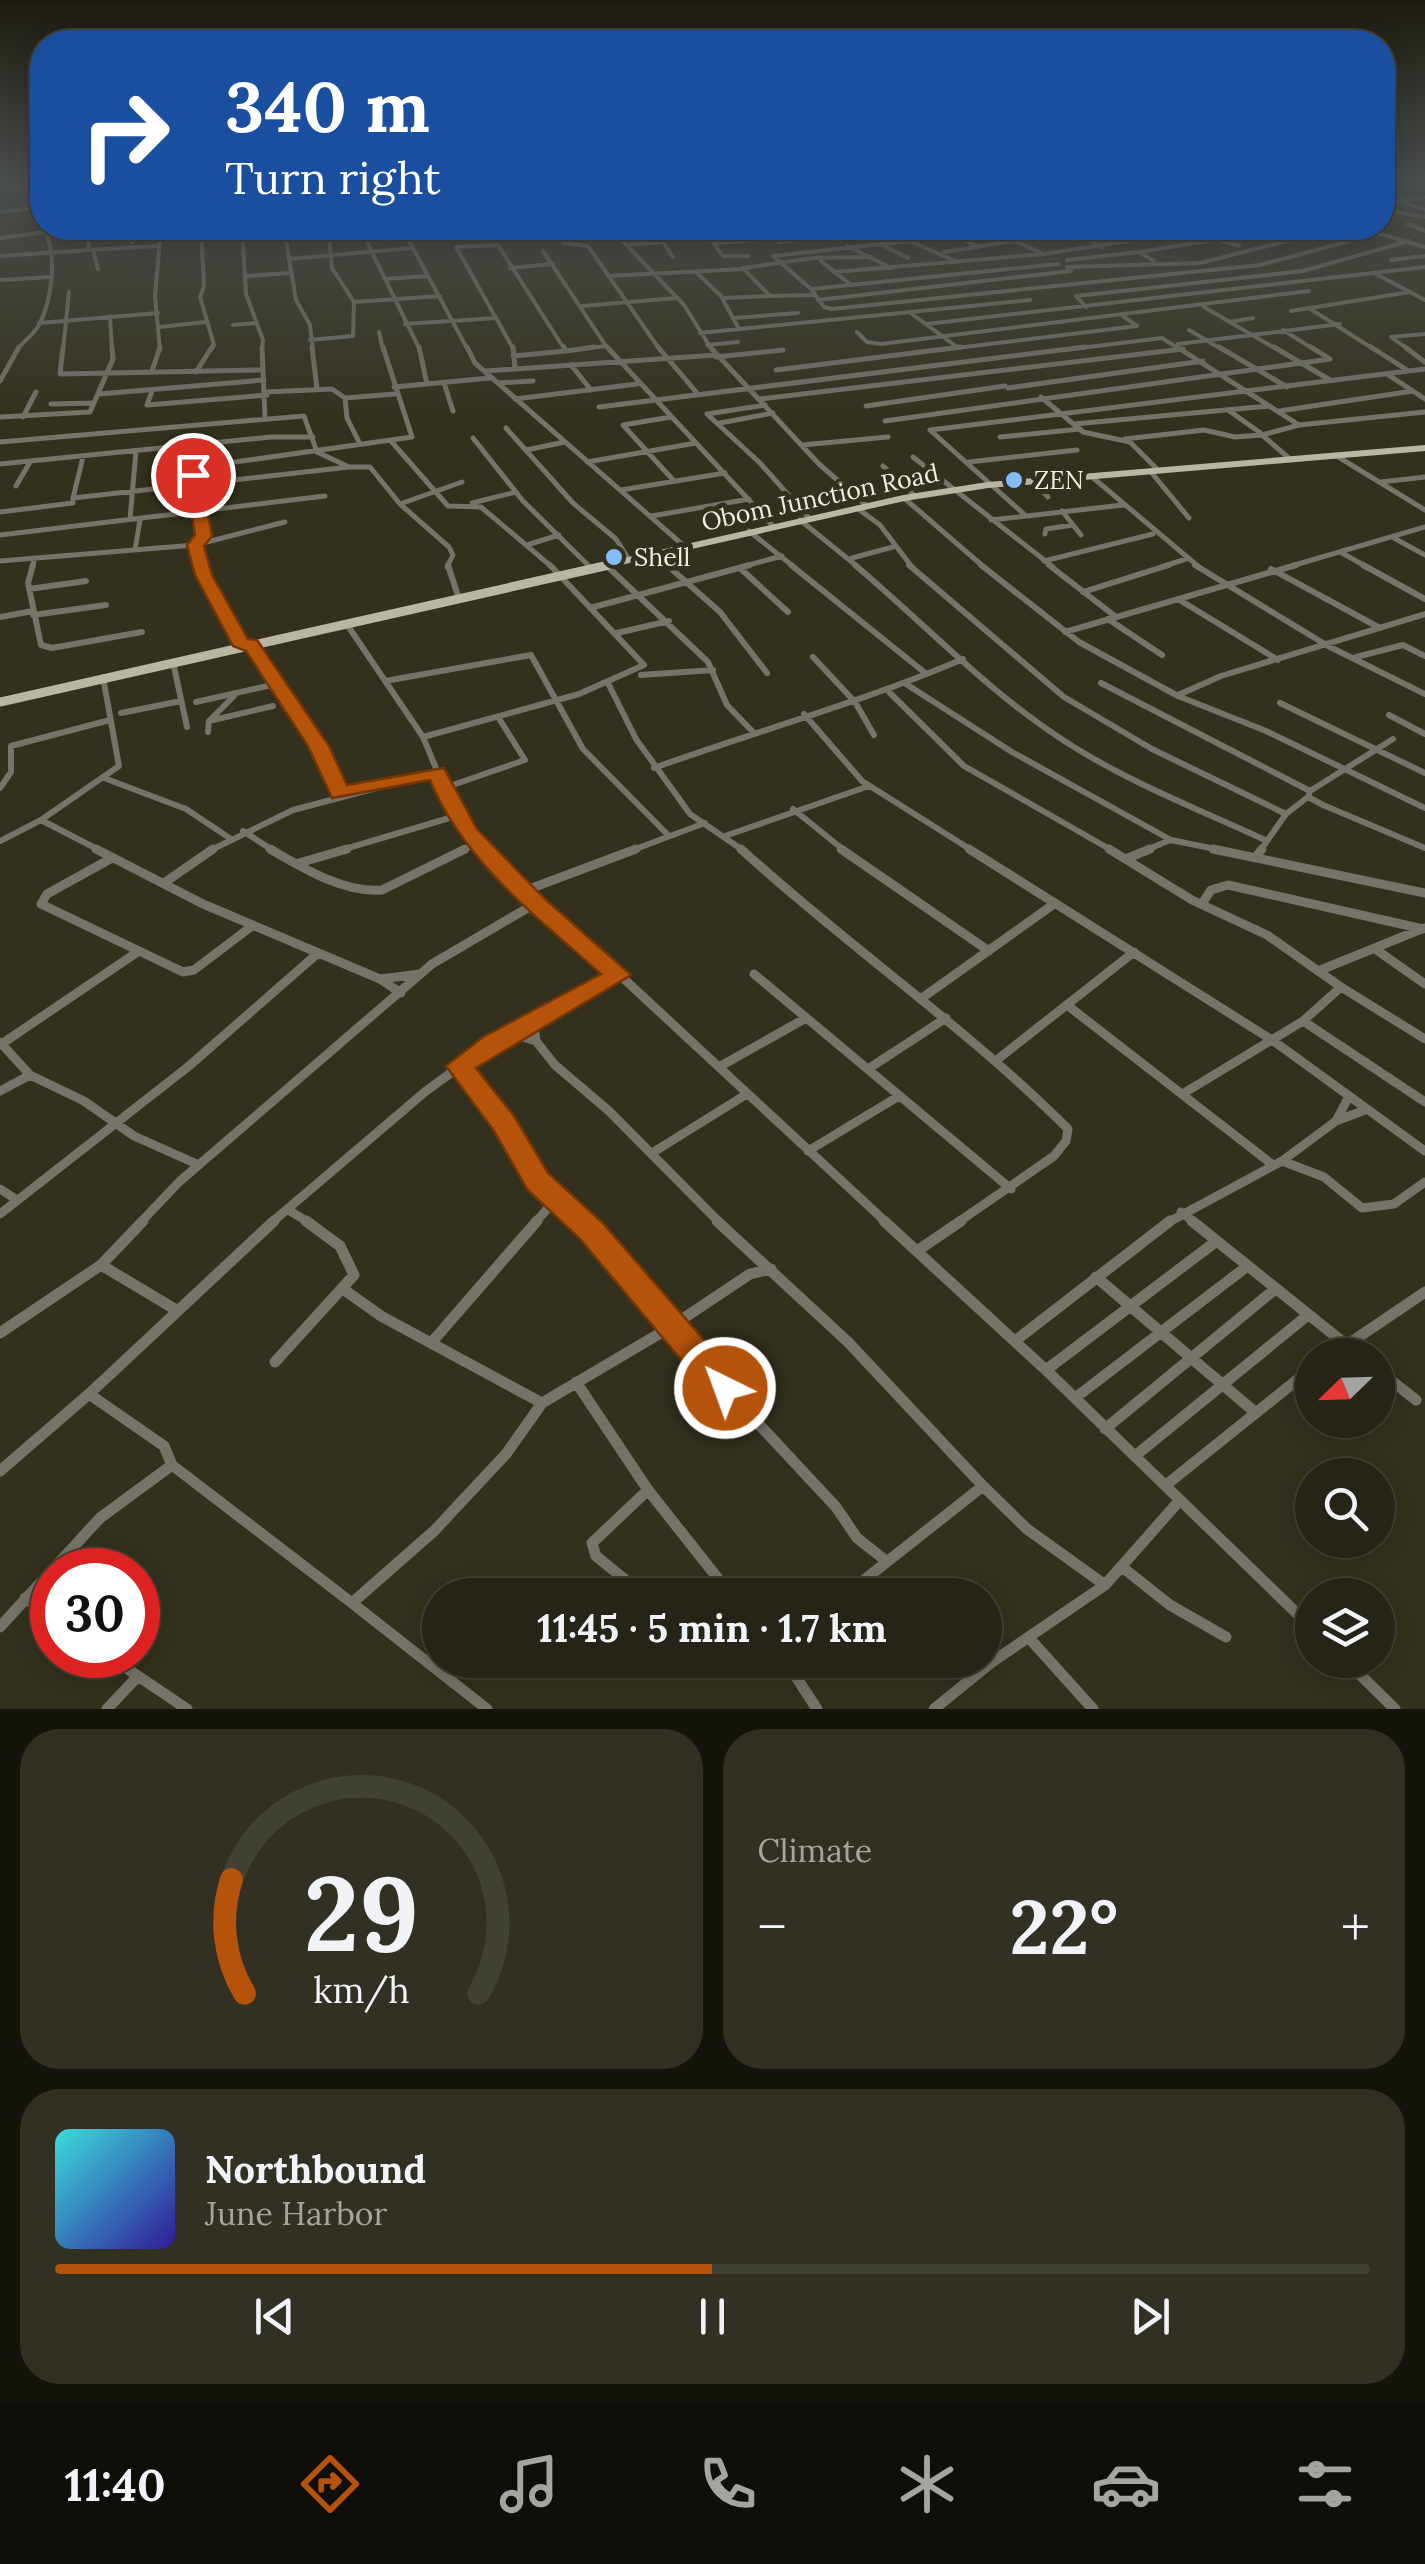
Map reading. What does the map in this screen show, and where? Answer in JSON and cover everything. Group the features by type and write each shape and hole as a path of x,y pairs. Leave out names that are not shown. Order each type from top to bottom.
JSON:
{"main road":[{"name":"Obom Junction Road","path":"0,702 342,622 950,489 1425,448"}],"street":[{"path":"0,381 39,323 51,277 50,263"},
{"path":"95,263 98,270"},
{"path":"152,371 161,355 158,263"},
{"path":"196,372 214,345 200,297 204,286 203,263"},
{"path":"246,263 246,294 263,342 260,370 266,394 265,418"},
{"path":"289,263 296,300 310,324 317,389"},
{"path":"310,340 353,336 354,302 340,288 332,263"},
{"path":"377,263 405,324 418,341 427,384"},
{"path":"420,263 450,322 490,378 684,546"},
{"path":"464,263 514,349 516,368"},
{"path":"507,263 566,351"},
{"path":"599,263 666,358 697,393"},
{"path":"642,263 678,298 716,356 880,525 893,547 943,597 1093,717 1227,789 1286,814"},
{"path":"608,276 743,269 774,263"},
{"path":"779,263 832,309 1271,263"},
{"path":"823,263 851,285"},
{"path":"882,263 892,268"},
{"path":"834,272 939,263"},
{"path":"979,263 1103,359"},
{"path":"818,300 1002,279 1084,263"},
{"path":"723,298 812,292 988,268 1163,263"},
{"path":"1226,263 1238,266"},
{"path":"1086,307 1076,296 1279,274 1323,263"},
{"path":"510,268 553,264 616,361 773,526"},
{"path":"1260,265 1332,304"},
{"path":"1068,266 1101,291"},
{"path":"927,324 1424,268"},
{"path":"743,269 770,296"},
{"path":"696,272 723,298 739,330"},
{"path":"248,276 290,273"},
{"path":"1372,273 1425,300"},
{"path":"385,279 428,276"},
{"path":"1,291 2,280 51,277"},
{"path":"857,332 867,342 882,344 1309,291"},
{"path":"69,292 60,374 260,370"},
{"path":"1291,312 1410,292"},
{"path":"354,302 440,296"},
{"path":"582,306 678,298"},
{"path":"700,333 1030,300"},
{"path":"1204,306 1330,380"},
{"path":"1310,308 1408,371"},
{"path":"39,323 158,313"},
{"path":"734,318 798,313"},
{"path":"912,314 957,347"},
{"path":"0,417 87,414 110,372 114,352 110,316"},
{"path":"776,370 1137,326 1124,316"},
{"path":"405,324 496,318"},
{"path":"1229,322 1254,318"},
{"path":"159,327 206,322"},
{"path":"233,325 256,323"},
{"path":"1265,840 1044,727 883,592 852,558 805,519 720,422 708,414 810,395 1103,359 1208,340 1340,324"},
{"path":"1190,330 1287,387"},
{"path":"885,421 1330,359 1283,330"},
{"path":"340,794 318,746 247,645 204,575 193,468 412,437 394,390 379,332"},
{"path":"1025,515 930,430 1059,411 1254,394 1408,371 1424,362 1391,337 1425,334"},
{"path":"600,407 1162,338 1226,375 1298,425"},
{"path":"707,345 738,342"},
{"path":"513,356 606,346"},
{"path":"485,371 783,350"},
{"path":"866,406 1204,361"},
{"path":"0,365 8,364"},
{"path":"570,364 591,390"},
{"path":"990,373 1022,399"},
{"path":"1387,374 1425,399"},
{"path":"345,398 490,378"},
{"path":"98,394 264,380"},
{"path":"498,384 533,381"},
{"path":"444,383 453,411"},
{"path":"516,399 637,384"},
{"path":"152,390 147,405 336,390 345,398 347,418 360,444"},
{"path":"1278,411 1412,391"},
{"path":"24,417 36,392"},
{"path":"810,395 820,407"},
{"path":"1041,398 1077,427 1125,439 1204,430 1236,437 1262,435 1298,425 1425,412"},
{"path":"51,404 94,403"},
{"path":"192,403 192,425"},
{"path":"1000,437 1271,406"},
{"path":"1228,410 1290,459"},
{"path":"720,422 773,413"},
{"path":"0,442 304,416 318,452 349,467"},
{"path":"671,416 623,425 674,481"},
{"path":"506,428 573,504 616,539 628,558"},
{"path":"0,464 313,437"},
{"path":"802,445 888,437"},
{"path":"472,438 516,492 590,567"},
{"path":"1125,439 1155,471 1189,518"},
{"path":"392,441 433,493 451,507 516,492"},
{"path":"526,450 565,442"},
{"path":"587,462 696,443"},
{"path":"968,462 1077,450"},
{"path":"130,519 136,452"},
{"path":"1334,455 1425,510"},
{"path":"72,515 82,457"},
{"path":"913,457 1162,655"},
{"path":"16,486 30,462"},
{"path":"0,512 134,491 368,465 400,504 453,551 446,569 458,596"},
{"path":"884,466 915,496"},
{"path":"620,490 725,473"},
{"path":"1091,476 1153,534 1186,558 1328,646 1425,694"},
{"path":"1381,482 1425,476"},
{"path":"1033,481 1048,497"},
{"path":"400,504 462,482"},
{"path":"0,535 325,496"},
{"path":"904,498 918,506 1014,595 1064,632 1178,696 1342,767 1425,808"},
{"path":"652,516 749,499"},
{"path":"469,504 481,506 492,521 550,562 557,575 617,633 644,666 636,675"},
{"path":"991,520 1123,505"},
{"path":"1062,511 1081,535"},
{"path":"1049,512 1060,526"},
{"path":"135,550 140,520"},
{"path":"0,560 198,544 285,522"},
{"path":"1045,534 1046,529 1073,524"},
{"path":"1064,632 1425,527"},
{"path":"749,531 924,672"},
{"path":"528,545 559,534"},
{"path":"1044,561 1153,534"},
{"path":"1393,537 1425,556"},
{"path":"852,558 893,547"},
{"path":"1340,552 1425,600"},
{"path":"654,553 743,638 767,672"},
{"path":"590,608 782,556"},
{"path":"35,558 28,588 40,645 46,648 142,632"},
{"path":"1082,592 1186,558"},
{"path":"605,564 669,622 713,670 727,705 754,732"},
{"path":"741,569 788,612"},
{"path":"1271,569 1380,628"},
{"path":"28,588 86,581"},
{"path":"1178,599 1278,660"},
{"path":"0,617 106,605"},
{"path":"1178,696 1221,676 1425,614"},
{"path":"342,622 352,629 424,737 456,816 477,843 536,903 1046,1370 1295,1612"},
{"path":"617,633 669,622"},
{"path":"1356,657 1404,645 1423,653"},
{"path":"385,682 526,654 533,657 583,749 668,835"},
{"path":"813,656 855,702 874,734"},
{"path":"654,768 804,714 888,692 924,672 964,659"},
{"path":"173,662 187,727"},
{"path":"424,737 500,720 556,698 636,675 713,670"},
{"path":"2,836 41,820 104,778 120,762 102,677"},
{"path":"1100,683 1309,794 1425,848"},
{"path":"196,702 276,684"},
{"path":"906,684 1012,752 1171,840 1425,894"},
{"path":"609,685 654,768 690,814 725,836 811,913 922,998 977,1048 998,1060 1068,1129 1066,1141 1054,1156 917,1251"},
{"path":"208,732 209,721 228,699 258,688"},
{"path":"888,692 964,766 1202,904 1267,935 1341,988 1425,1039"},
{"path":"120,712 181,700"},
{"path":"1280,704 1425,773"},
{"path":"209,721 273,706"},
{"path":"804,714 869,786 1272,1040 1425,1151"},
{"path":"1389,714 1425,734"},
{"path":"0,748 110,720"},
{"path":"444,788 510,769 525,760 500,720"},
{"path":"1255,858 1265,840 1284,824 1286,814 1309,794 1342,767 1393,739"},
{"path":"0,788 10,772 11,746"},
{"path":"164,883 243,831 340,794 437,772"},
{"path":"104,778 186,810 231,838"},
{"path":"725,836 793,809 869,786"},
{"path":"793,809 824,836 989,952"},
{"path":"688,827 690,814"},
{"path":"300,863 456,816"},
{"path":"41,820 252,926 380,979 401,993"},
{"path":"524,891 705,823"},
{"path":"243,831 300,863 374,893 477,843"},
{"path":"1128,858 1171,840"},
{"path":"112,858 47,894 40,904 136,953 188,973 252,926"},
{"path":"312,868 322,858"},
{"path":"1202,904 1211,890 1228,885 1424,930"},
{"path":"0,1333 101,1264 200,1165 420,974 460,944 536,903"},
{"path":"922,998 1054,904"},
{"path":"1318,971 1424,930"},
{"path":"1378,951 1425,984"},
{"path":"998,1060 1134,952"},
{"path":"136,953 1,1042 30,1075 84,1102 114,1125 200,1165"},
{"path":"0,1214 114,1125 316,954"},
{"path":"380,979 420,974"},
{"path":"754,974 1011,1189"},
{"path":"0,1471 290,1210 460,1066 533,1020 618,975"},
{"path":"1184,1092 1303,1021 1341,988"},
{"path":"1068,1005 1277,1163 1324,1177 1362,1208 1394,1204 1425,1182"},
{"path":"720,1068 806,1018"},
{"path":"868,1069 946,1018"},
{"path":"533,1020 536,1041 555,1065 652,1153 901,1394 1027,1529 1105,1584"},
{"path":"1303,1021 1425,1102"},
{"path":"510,1034 536,1041"},
{"path":"460,1066 555,1200 591,1231 670,1328 836,1507 857,1538 885,1560"},
{"path":"0,1091 30,1075"},
{"path":"652,1153 747,1094"},
{"path":"808,1150 899,1096"},
{"path":"1336,1121 1348,1098"},
{"path":"1014,1341 1181,1212 1277,1163 1336,1121 1365,1110"},
{"path":"0,1189 17,1200"},
{"path":"432,1342 555,1200"},
{"path":"276,1362 354,1275 348,1255 290,1210"},
{"path":"1181,1212 1214,1243 1337,1338"},
{"path":"1046,1370 1214,1243"},
{"path":"750,1274 757,1256"},
{"path":"101,1264 178,1311"},
{"path":"352,1602 434,1530 506,1454 542,1403 670,1328 750,1274 771,1268"},
{"path":"1075,1398 1245,1268"},
{"path":"1096,1277 1256,1413"},
{"path":"343,1289 381,1316 542,1403"},
{"path":"1105,1429 1274,1290"},
{"path":"1356,1338 1425,1292"},
{"path":"1135,1456 1308,1315"},
{"path":"576,1382 648,1490 718,1578"},
{"path":"1166,1486 1295,1382"},
{"path":"1395,1383 1416,1400"},
{"path":"88,1394 164,1446 172,1465 487,1709"},
{"path":"0,1627 100,1518 172,1465"},
{"path":"864,1578 983,1486"},
{"path":"623,1578 596,1556 592,1543 648,1490"},
{"path":"934,1709 992,1662 1105,1584 1180,1500"},
{"path":"1122,1567 1170,1605 1226,1637"},
{"path":"24,1598 30,1602"},
{"path":"1030,1639 1093,1709"},
{"path":"107,1709 136,1678"},
{"path":"141,1678 187,1709"},
{"path":"797,1678 817,1709"},
{"path":"1363,1678 1395,1709"}],"place":[{"name":"ZEN","path":"1014,480"},
{"name":"Shell","path":"614,557"}],"route":[{"path":"193,475 204,536 195,545 204,575 242,646 251,644 318,746 340,794 437,772 456,816 469,834 536,903 618,975 492,1043 460,1066 504,1124 538,1181 591,1231 725,1388"}]}
